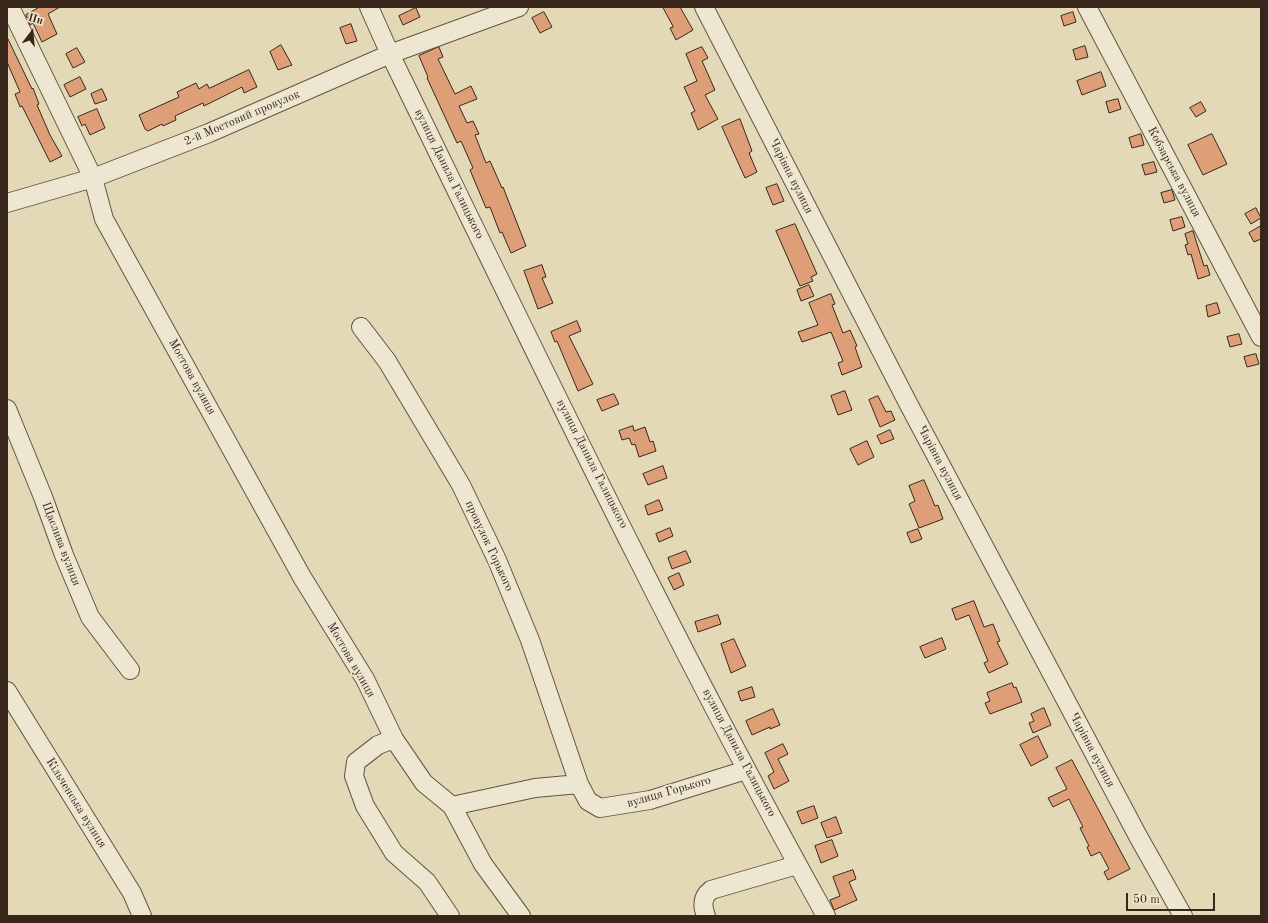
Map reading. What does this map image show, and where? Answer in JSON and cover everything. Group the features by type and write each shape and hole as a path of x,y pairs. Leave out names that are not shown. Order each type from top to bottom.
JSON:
{"street":[{"name":"Мостова вулиця","path":"10,7 93,178 104,219 302,577 365,679 394,739 424,783 452,806 483,864 521,916"},
{"name":"вулиця Данила Галицького","path":"369,7 390,54 578,437 746,770 826,916"},
{"name":"2-й Мостовий провулок","path":"7,203 93,178 209,133 390,54 519,7"},
{"name":"Чарівна вулиця","path":"704,7 909,405 1139,838 1183,916"},
{"name":"Кобзарська вулиця","path":"1087,7 1261,337"},
{"name":"провулок Горького","path":"361,327 387,361 461,485 497,560 530,640 579,784"},
{"name":"Щаслива вулиця","path":"7,409 43,497 64,556 90,617 130,670"},
{"name":"Кільченська вулиця","path":"7,691 132,893 142,916"},
{"path":"394,739 378,745 356,762 354,776 364,806 394,853 427,882 450,916"},
{"name":"вулиця Горького","path":"579,784 588,800 600,808 614,807 650,800 746,770"},
{"path":"452,806 535,788 579,784"},
{"path":"706,916 703,909 703,900 711,890 797,865"}],"building":[{"path":"40,7 60,7 48,14 57,34 42,42 33,23 30,25 26,15"},
{"path":"663,7 680,7 693,30 676,40 670,28 673,27"},
{"path":"416,8 420,17 403,25 399,16"},
{"path":"544,12 552,27 540,33 532,18"},
{"path":"1073,12 1076,22 1064,26 1061,16"},
{"path":"351,24 357,41 346,44 340,28"},
{"path":"7,37 32,89 33,88 39,104 37,105 50,135 62,156 50,162 22,106 20,107 15,94 20,92 7,62"},
{"path":"281,45 292,65 278,70 270,52"},
{"path":"1085,46 1088,57 1076,60 1073,50"},
{"path":"439,47 443,57 438,59 455,94 471,86 477,99 459,106 467,123 473,121 479,134 475,135 486,163 490,161 502,188 503,187 526,246 511,253 502,232 500,233 490,207 486,208 470,170 473,168 461,141 457,143 427,78 428,77 419,56"},
{"path":"702,47 708,58 702,61 715,90 705,95 718,119 698,130 691,113 695,111 684,87 697,81 686,54"},
{"path":"77,48 85,62 73,68 66,54"},
{"path":"249,70 257,87 244,93 242,87 204,106 203,103 175,116 176,120 163,126 162,124 148,131 145,129 139,115 179,97 177,92 196,83 199,89 207,84 209,88"},
{"path":"1101,72 1106,86 1082,95 1077,81"},
{"path":"80,77 86,89 70,97 64,85"},
{"path":"102,89 107,100 95,104 91,94"},
{"path":"1118,99 1121,109 1109,113 1106,102"},
{"path":"1201,102 1206,111 1196,117 1190,108"},
{"path":"97,109 105,128 90,135 85,124 82,126 78,117"},
{"path":"740,119 752,151 749,153 757,172 745,178 722,127"},
{"path":"1141,134 1144,145 1132,148 1129,138"},
{"path":"1212,134 1227,164 1203,175 1188,145"},
{"path":"1154,162 1157,172 1145,175 1142,165"},
{"path":"777,184 784,201 773,205 766,188"},
{"path":"1172,190 1175,200 1164,203 1161,193"},
{"path":"1256,208 1261,218 1251,224 1245,214"},
{"path":"1182,217 1185,227 1173,231 1170,220"},
{"path":"795,224 817,274 811,277 813,281 800,286 776,231"},
{"path":"1261,226 1261,239 1254,242 1249,233"},
{"path":"1193,231 1204,266 1207,265 1210,275 1198,279 1191,254 1188,255 1185,245 1188,244 1185,234"},
{"path":"542,265 546,277 542,278 553,303 538,309 524,271"},
{"path":"809,285 814,296 801,301 797,290"},
{"path":"831,294 835,304 832,305 843,333 850,330 857,346 855,347 862,367 842,375 838,363 843,361 831,332 802,342 798,332 818,325 809,303"},
{"path":"1217,303 1220,313 1208,317 1206,306"},
{"path":"577,321 581,331 569,336 593,384 578,391 557,341 555,342 551,332"},
{"path":"1239,334 1242,344 1230,347 1227,337"},
{"path":"1256,354 1259,364 1247,367 1244,357"},
{"path":"845,391 852,410 838,415 831,396"},
{"path":"614,394 619,404 602,411 597,400"},
{"path":"878,396 886,412 891,411 895,420 880,427 869,400"},
{"path":"633,426 634,431 645,427 650,442 653,441 656,451 639,457 635,444 632,445 629,438 622,440 619,431"},
{"path":"890,430 894,439 881,444 877,436"},
{"path":"867,441 874,457 858,465 850,449"},
{"path":"663,466 667,478 648,485 643,474"},
{"path":"924,480 935,506 938,505 943,519 919,528 909,504 915,501 909,486"},
{"path":"659,500 663,510 648,515 645,506"},
{"path":"670,528 673,536 659,542 656,534"},
{"path":"918,529 922,539 911,543 907,533"},
{"path":"686,551 691,562 672,569 668,558"},
{"path":"679,573 684,585 674,590 668,578"},
{"path":"974,601 984,627 993,624 1000,641 997,642 1008,664 989,673 984,663 988,661 969,615 956,620 952,609"},
{"path":"718,615 721,624 698,632 695,622"},
{"path":"942,638 946,649 925,658 920,647"},
{"path":"734,639 746,666 731,673 721,644"},
{"path":"1012,683 1014,688 1016,687 1022,702 990,714 985,703 990,701 987,693"},
{"path":"752,687 755,697 741,701 738,692"},
{"path":"1044,708 1051,725 1033,733 1029,723 1034,721 1031,714"},
{"path":"773,709 780,725 770,729 770,727 752,735 746,721"},
{"path":"1038,736 1048,757 1031,766 1020,745"},
{"path":"783,744 788,754 778,759 789,781 774,789 768,776 774,772 765,753"},
{"path":"1072,760 1130,869 1108,880 1104,872 1109,869 1100,852 1091,856 1087,847 1089,846 1080,828 1083,827 1069,799 1053,807 1048,798 1067,789 1056,768"},
{"path":"814,806 818,818 802,824 797,812"},
{"path":"836,817 842,833 827,838 821,823"},
{"path":"832,840 838,856 821,863 815,846"},
{"path":"853,870 856,879 849,882 857,900 834,910 830,900 840,896 833,877"}]}
